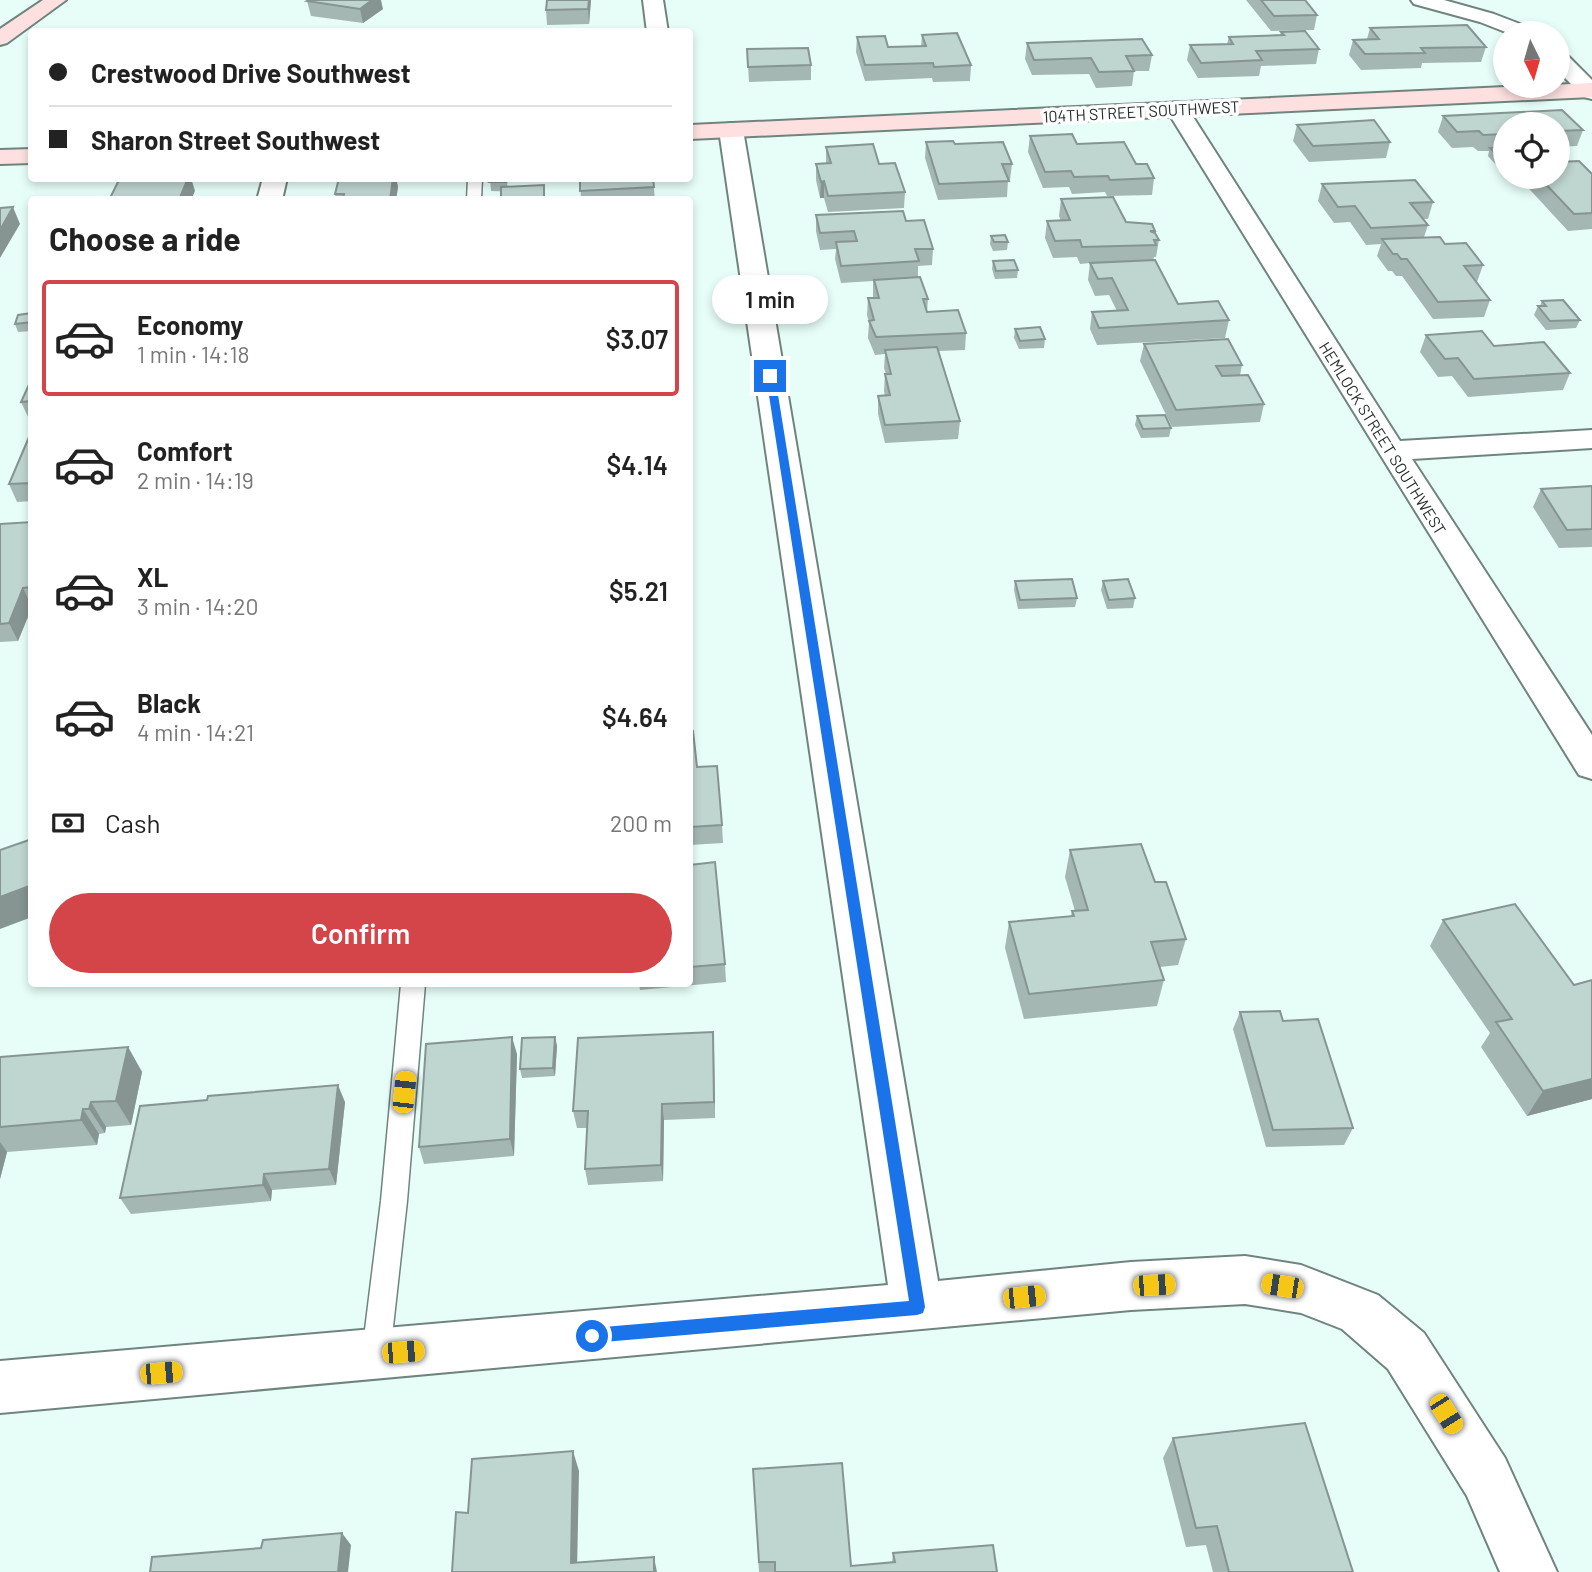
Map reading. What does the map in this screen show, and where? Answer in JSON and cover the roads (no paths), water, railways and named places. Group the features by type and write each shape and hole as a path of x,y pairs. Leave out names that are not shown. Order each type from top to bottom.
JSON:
{"street":[{"path":"0,39 56,0"},
{"path":"653,0 657,28"},
{"path":"1423,1 1460,0"},
{"path":"1423,1 1496,21"},
{"path":"1570,70 1592,91"},
{"name":"104TH STREET SOUTHWEST","path":"693,132 1592,91"},
{"name":"HEMLOCK STREET SOUTHWEST","path":"1177,109 1391,452 1592,765"},
{"path":"731,130 917,1307"},
{"path":"0,157 28,156"},
{"path":"1391,452 1592,439"},
{"path":"0,1387 1131,1286 1245,1280 1301,1289 1360,1312 1406,1351 1486,1477 1529,1572"}],"lane":[{"path":"376,1354 394,1200 414,987"}]}
